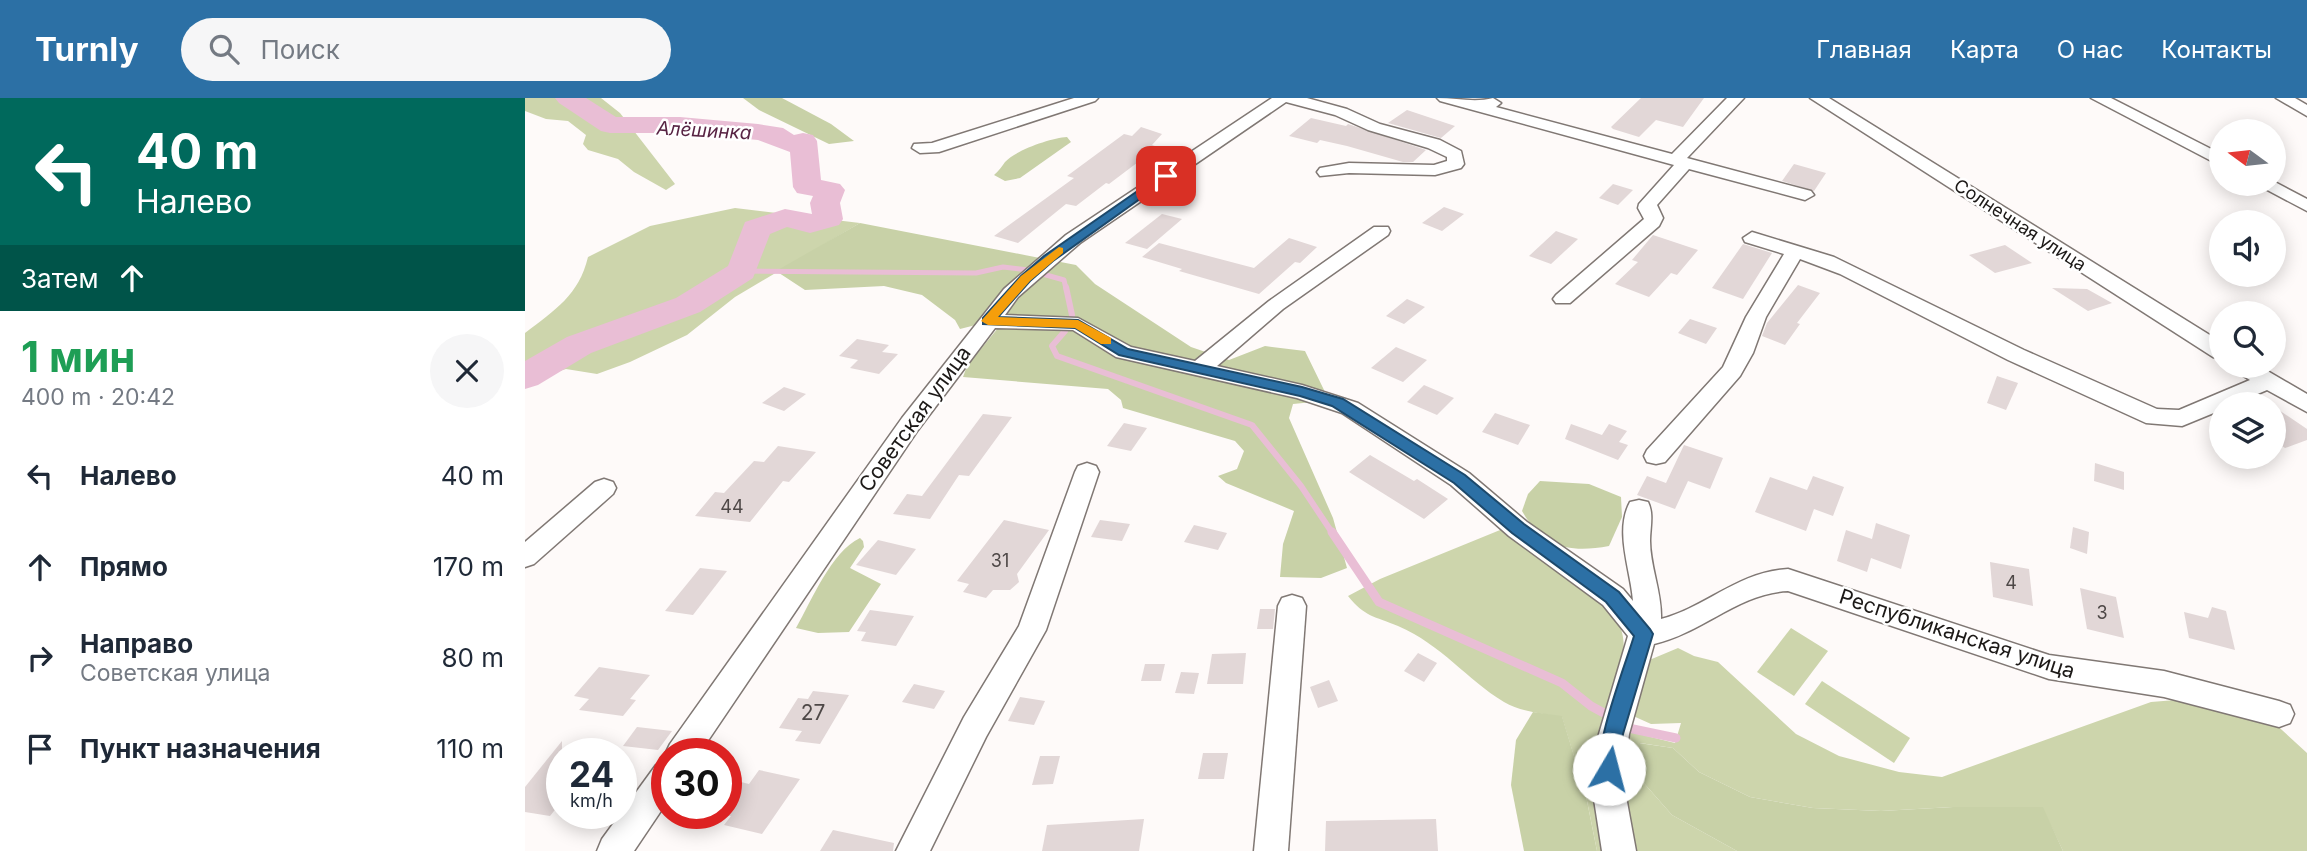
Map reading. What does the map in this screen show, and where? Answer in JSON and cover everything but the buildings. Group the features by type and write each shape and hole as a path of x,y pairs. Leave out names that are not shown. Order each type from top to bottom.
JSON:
{"street":[{"path":"920,148 933,148 1090,98"},
{"name":"Советская улица","path":"692,738 883,463 988,321 1033,272 1078,236 1282,98"},
{"path":"1289,98 1341,112 1374,127 1434,144 1455,155 1455,164 1435,170 1349,168 1326,172"},
{"path":"1445,98 1805,195"},
{"path":"1483,107 1500,98"},
{"path":"1563,299 1652,222 1654,218 1647,208 1648,204 1680,162 1736,98"},
{"name":"Солнечная улица","path":"1818,98 2209,344"},
{"path":"2099,98 2209,155"},
{"path":"2284,98 2307,111"},
{"path":"2286,195 2307,206"},
{"path":"1198,370 1276,305 1381,231"},
{"path":"1752,238 1827,261 1868,279 2016,355 2154,417 2182,418 2267,381"},
{"path":"1656,456 1732,371 1756,317 1795,252"},
{"path":"988,321 1078,324 1124,352 1302,392 1350,408 1460,479 1511,524 1613,597 1644,634"},
{"path":"2262,378 2307,404"},
{"path":"913,851 975,727 1032,630 1087,472"},
{"path":"525,556 604,488"},
{"path":"1619,851 1609,801 1613,734 1648,617 1637,544 1639,509"},
{"name":"Республиканская улица","path":"1644,634 1682,624 1749,589 1777,579 1788,580 2049,667 2084,675 2112,676 2180,687 2280,714"},
{"path":"1271,851 1292,606"},
{"path":"614,851 651,798"}],"green space":[{"path":"525,98 601,98 620,113 675,184 666,190 634,172 618,159 588,150 583,144 586,135 568,121 546,119 525,111"},
{"path":"743,98 782,98 831,124 854,141 829,144 759,110"},
{"path":"1067,137 1071,142 1020,178 1005,181 994,175 1017,153 1043,142"},
{"path":"735,208 860,223 735,297 687,335 630,362 597,374 566,369 525,382 525,333 556,309 572,292 579,282 588,257 650,226"},
{"path":"860,223 1076,265 1095,284 1191,347 1229,360 1265,346 1305,351 1324,390 1323,401 1293,404 1289,418 1333,518 1347,568 1321,578 1280,577 1283,544 1294,511 1226,483 1218,476 1237,469 1244,451 1235,441 1123,408 1121,400 1108,389 963,377 967,366 1007,317 960,329 955,320 922,295 884,286 805,290 776,271"},
{"path":"1540,481 1589,484 1621,497 1622,517 1609,546 1570,548 1548,540 1539,533 1522,511 1528,494"},
{"path":"1505,528 1596,594 1616,618 1622,633 1622,665 1599,730 1595,759 1598,798 1608,851 1597,851 1586,796 1562,717 1525,710 1504,702 1428,643 1365,612 1348,596 1380,579"},
{"path":"860,538 864,547 850,568 881,584 849,632 818,633 796,628 831,565"},
{"path":"1791,628 1828,651 1794,696 1757,672"},
{"path":"1678,648 1694,656 1718,662 1796,734 1839,756 1899,772 1942,777 2151,702 2188,699 2270,719 2307,753 2307,851 2063,851 2042,807 1953,807 1881,811 1813,808 1750,797 1699,772 1673,748 1640,743 1635,773 1672,815 1737,851 1635,851 1623,785 1627,731 1675,743 1681,723 1651,724 1631,715 1647,661"},
{"path":"1822,681 1910,738 1894,763 1805,704"},
{"path":"1533,712 1562,716 1586,796 1597,851 1524,851 1511,785 1516,740"},
{"path":"1639,743 1673,748 1699,772 1750,797 1813,808 1881,811 1953,807 2043,807 2063,851 1737,851 1672,815 1635,773"}],"waterway":[{"name":"Алёшинка","path":"525,377 579,345 688,305 742,271 756,228 785,218 810,224 828,219 825,203 830,190 807,187 803,141 789,144 774,134 680,125 610,125 568,98"},
{"path":"742,271 976,273 1003,267 1028,270"},
{"path":"1039,273 1064,280 1066,289"},
{"path":"1066,287 1072,315"},
{"path":"1065,331 1052,346 1057,356 1252,425 1301,486 1333,534"},
{"path":"1332,532 1379,602 1562,683 1591,706 1613,718"},
{"path":"1623,724 1633,729 1676,738"}],"slow traffic":[{"path":"1059,250 1026,278 988,321 1078,324 1106,341"}],"route":[{"path":"1166,176 1048,259 1026,278 988,321 1078,324 1124,352 1302,392 1337,403 1350,408 1460,479 1505,519 1613,597 1644,634 1613,734 1609,769"}]}
